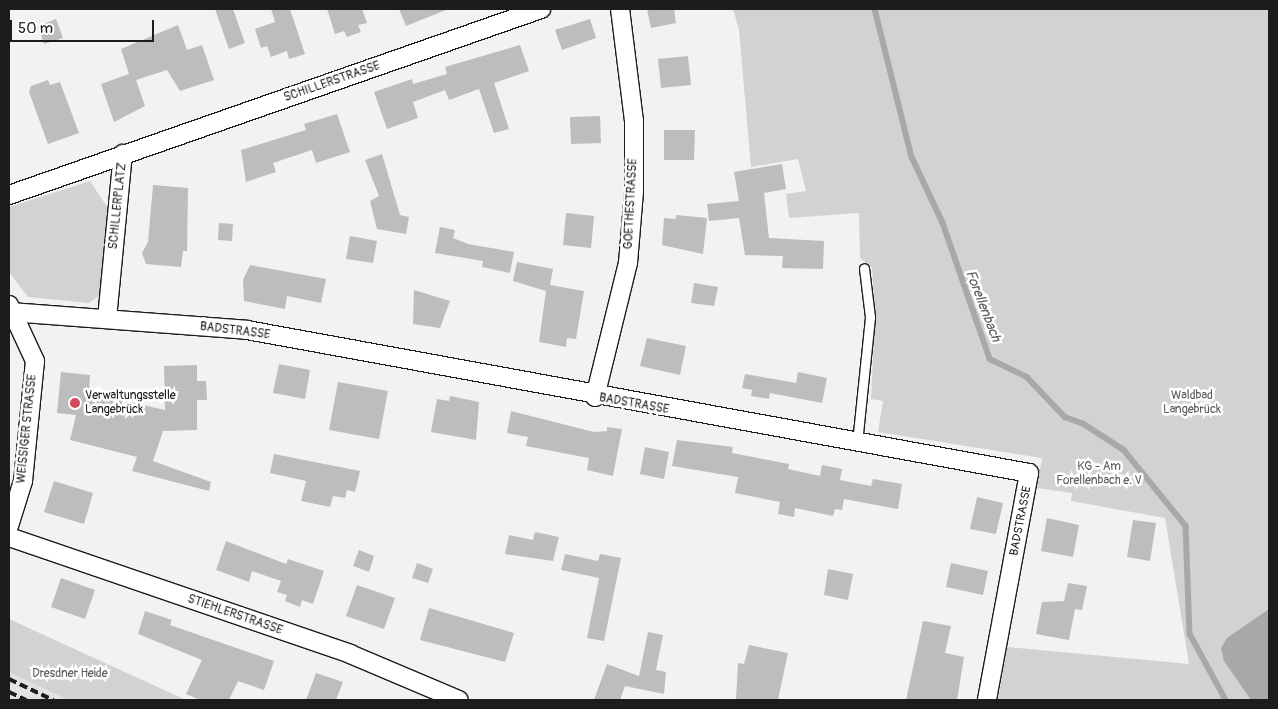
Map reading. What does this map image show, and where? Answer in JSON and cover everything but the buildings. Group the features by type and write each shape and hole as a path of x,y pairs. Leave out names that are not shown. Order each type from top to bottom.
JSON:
{"street":[{"name":"SCHILLERSTRASSE","path":"123,154 541,9"},
{"name":"GOETHESTRASSE","path":"595,397 628,263 634,191 634,121 620,9"},
{"name":"SCHILLERPLATZ","path":"9,195 123,154 108,319"},
{"name":"BADSTRASSE","path":"10,310 247,330 595,397 1029,473 987,700"},
{"name":"WEISSIGER STRASSE","path":"9,526 23,481 35,361 10,310"},
{"name":"STIEHLERSTRASSE","path":"9,537 350,654 459,700"}],"lane":[{"path":"857,443 870,317 864,268"}],"shaded area":[{"path":"1269,609 1269,700 1251,700 1224,661 1221,648 1227,638"},
{"path":"9,672 68,700 10,700"}],"green space":[{"path":"733,9 1269,9 1269,700 998,700 1007,647 1189,664 1165,518 1071,501 1072,493 1037,488 1042,458 878,432 883,401 871,399 875,315 872,268 860,258 859,213 789,218 786,194 806,191 798,159 751,167 739,30"},
{"path":"90,181 109,210 102,294 89,303 28,297 9,272 9,207"},
{"name":"Dresdner Heide","path":"9,619 186,700 68,700 9,672"}],"waterway":[{"name":"Forellenbach","path":"875,9 912,157 943,223 990,359 1027,377 1065,417 1084,424 1124,450 1186,526 1190,634 1226,700"}],"railway":[{"path":"9,679 53,700"},
{"path":"9,692 26,700"}],"place":[{"name":"Verwaltungsstelle Langebrück","path":"75,403"}],"park label":[{"name":"Waldbad Langebrück","path":"1192,403"},
{"name":"KG - Am Forellenbach e. V","path":"1099,474"}]}
